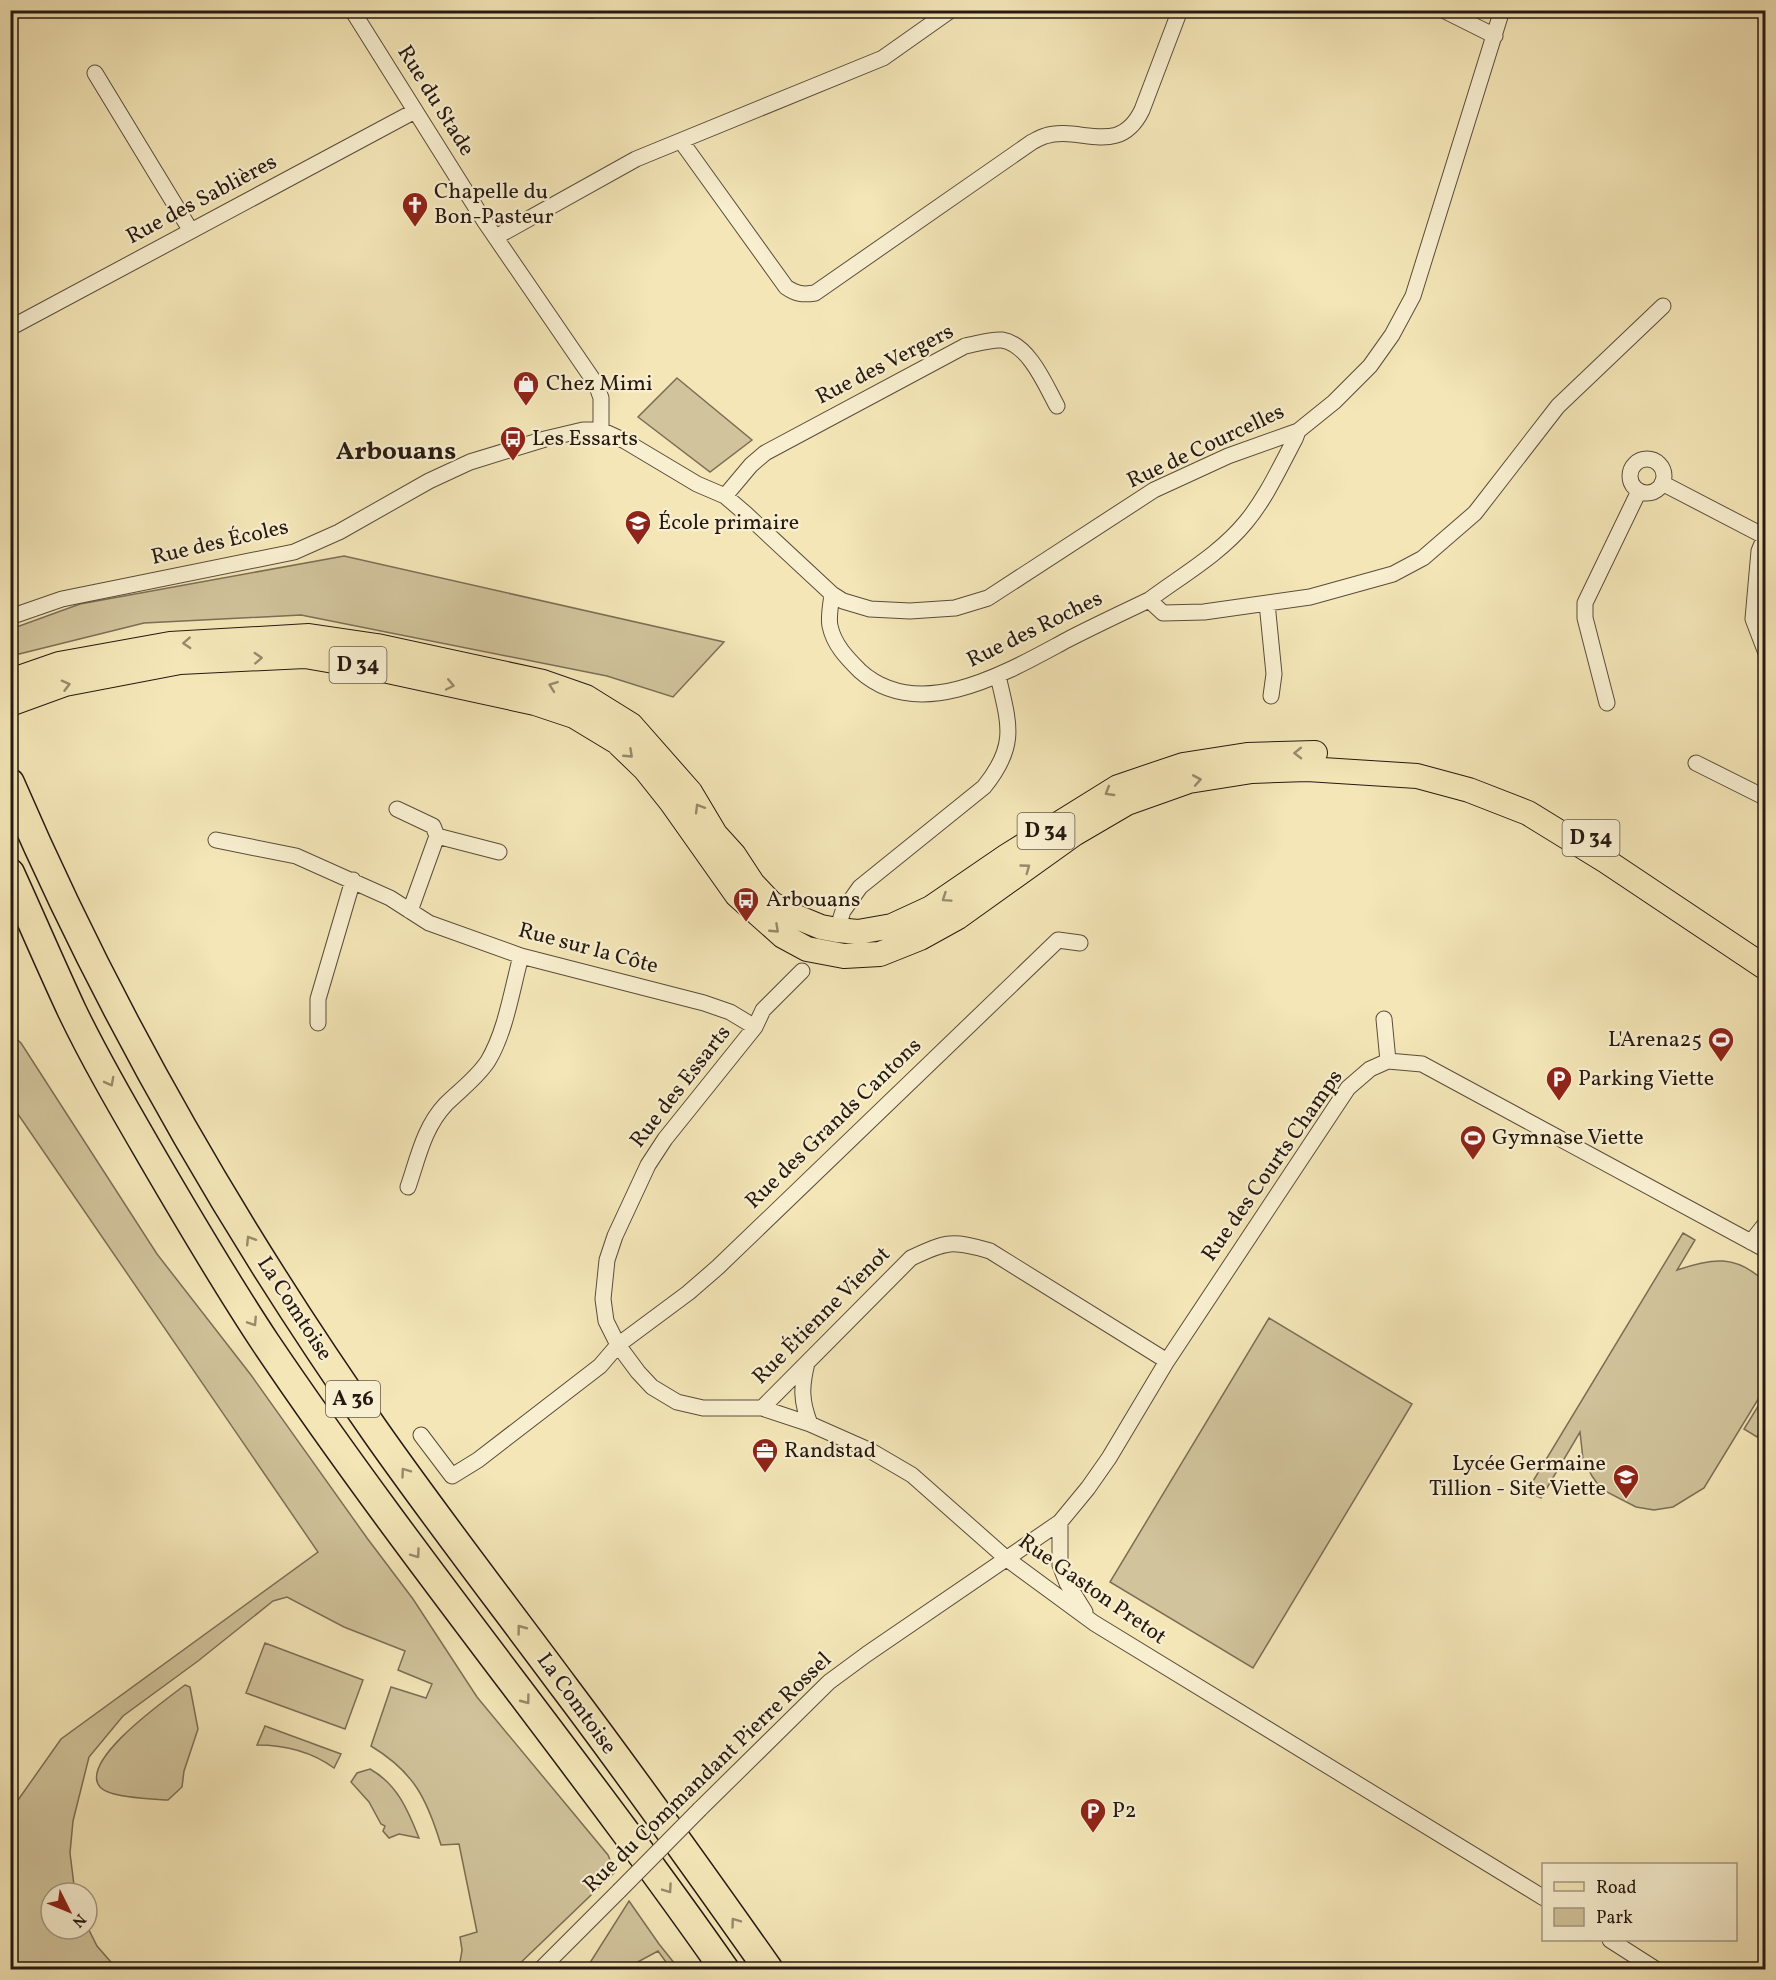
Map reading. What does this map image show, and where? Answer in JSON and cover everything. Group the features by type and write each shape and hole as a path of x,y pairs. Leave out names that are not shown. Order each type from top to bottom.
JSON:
{"highway":[{"name":"La Comtoise","path":"10,783 99,973 128,1028 201,1159 270,1272 388,1448 769,1970"},
{"name":"La Comtoise","path":"10,873 73,1012 128,1116 245,1310 298,1390 385,1512 624,1828 725,1970"},
{"name":"La Comtoise","path":"10,913 73,1012"}],"main road":[{"name":"D 34","path":"10,681 59,664 170,644 309,636 377,646 543,682 586,698 631,725 690,792 715,834 734,855 753,884 771,903 787,913 820,927 858,932 892,926 931,908 1007,856 1118,787 1183,765 1247,755 1309,753 1494,784 1542,806 1766,954"},
{"name":"D 34","path":"10,704 64,684 180,662 305,656 374,668 536,703 574,716 617,742 631,755 672,803 737,895 783,936 807,950 844,956 880,954 920,938 958,917 1074,834 1127,803 1189,781 1252,771 1394,767 1417,776 1469,790 1528,813 1606,861 1766,968"}],"street":[{"name":"Rue du Stade","path":"352,10 496,237 596,384 601,398 601,430"},
{"path":"588,10 593,10"},
{"path":"496,237 636,159 883,58 951,10"},
{"path":"681,141 786,287 804,294 815,292 1032,142 1045,136 1056,135 1113,136 1130,127 1138,119 1142,110 1180,10"},
{"path":"1443,10 1495,36"},
{"name":"Rue de Courcelles","path":"832,594 843,601 870,609 910,611 955,608 988,598 1154,490 1228,456 1298,431 1334,402 1370,366 1392,335 1413,296 1503,10"},
{"path":"95,74 191,231"},
{"name":"Rue des Sablières","path":"10,328 415,111"},
{"path":"1149,600 1163,613 1204,612 1310,597 1394,574 1423,558 1475,513 1558,406 1663,306"},
{"name":"Rue des Vergers","path":"725,496 751,465 765,453 965,346 1002,340 1020,349 1036,366 1057,406"},
{"name":"Rue des Écoles","path":"10,617 62,599 294,552 339,532 429,481 470,462 545,439 583,430 601,430"},
{"path":"601,430 625,441 697,484 725,496 832,594"},
{"name":"Rue des Roches","path":"832,594 829,625 837,644 846,657 869,679 889,689 941,693 967,687 998,676 1149,600 1224,544 1246,522 1261,500 1298,431"},
{"path":"1648,459 1659,464 1664,477 1662,483 1652,491 1639,491 1631,481 1632,468 1641,460 1648,459"},
{"path":"1662,483 1765,535 1759,551 1753,619 1766,653"},
{"path":"1607,703 1585,618 1585,603 1639,491"},
{"path":"1267,603 1274,674 1271,696"},
{"path":"837,930 843,911 860,887 984,787 998,769 1008,743 1009,721 998,676"},
{"path":"1696,763 1764,797 1766,794"},
{"path":"397,809 432,826 437,836 410,911"},
{"path":"437,836 499,852"},
{"name":"Rue sur la Côte","path":"216,840 296,856 390,898 429,923 521,956 697,1001 730,1012 755,1027"},
{"path":"318,1023 318,999 353,880"},
{"name":"Rue des Grands Cantons","path":"618,1345 688,1293 718,1267 1058,940 1080,943"},
{"path":"408,1187 427,1130 445,1105 469,1084 488,1061 505,1020 521,956"},
{"name":"Rue des Essarts","path":"618,1345 606,1321 603,1299 608,1260 615,1236 648,1166 665,1139 755,1027 763,1010 802,971"},
{"path":"1384,1019 1388,1061 1422,1064 1449,1077 1766,1250"},
{"name":"Rue des Courts Champs","path":"1007,1559 1060,1522 1088,1488 1109,1458 1167,1361 1348,1088 1370,1069 1388,1061"},
{"path":"1751,1242 1766,1223"},
{"name":"Rue Étienne Vienot","path":"762,1408 911,1258 939,1244 963,1243 990,1251 1167,1361"},
{"path":"421,1435 452,1476 478,1460 600,1366 618,1345"},
{"name":"Rue Gaston Pretot","path":"618,1345 652,1387 676,1402 703,1408 762,1408 810,1424 871,1450 912,1475 1007,1559 1094,1623 1542,1897"},
{"path":"807,1363 802,1380 803,1406 810,1424"},
{"path":"1060,1522 1060,1564 1077,1602 1094,1623"},
{"name":"Rue du Commandant Pierre Rossel","path":"540,1970 830,1682 867,1653 1007,1559"},
{"path":"1612,1941 1657,1970"}],"green space":[{"path":"677,378 752,440 710,472 638,417"},
{"path":"344,556 724,642 673,697 607,676 301,615 144,623 11,656 11,629 80,604"},
{"path":"10,1033 21,1043 157,1254 251,1375 413,1599 477,1697 608,1855 615,1872 514,1969 403,1969 450,1967 460,1962 462,1950 460,1937 477,1932 459,1844 441,1845 430,1814 417,1788 398,1766 371,1746 391,1687 426,1698 432,1684 398,1670 405,1651 344,1627 287,1597 273,1601 198,1661 123,1716 89,1757 73,1821 70,1853 74,1881 39,1881 39,1941 94,1941 117,1969 11,1969 11,1810 61,1739 318,1552 11,1104"},
{"path":"1683,1233 1695,1240 1677,1270 1701,1263 1723,1261 1744,1267 1765,1282 1765,1388 1704,1488 1673,1507 1654,1510 1636,1507 1601,1489 1583,1459 1580,1432 1541,1498 1527,1491"},
{"path":"1269,1318 1412,1404 1253,1668 1110,1582"},
{"path":"1760,1403 1765,1406 1765,1422 1757,1437 1744,1429"},
{"path":"265,1643 363,1680 345,1729 246,1693"},
{"path":"185,1685 190,1687 198,1729 184,1771 182,1787 168,1800 122,1796 105,1791 100,1787 97,1776 101,1762 112,1747 144,1717"},
{"path":"265,1726 341,1754 334,1768 297,1750 257,1745"},
{"path":"370,1769 388,1782 394,1790 406,1808 419,1838 399,1834 389,1838 383,1831 385,1826 381,1824 369,1802 351,1782 357,1773"},
{"path":"629,1901 679,1969 671,1969 658,1951 625,1969 586,1969"}],"place":[{"name":"Chapelle du Bon-Pasteur","path":"415,228"},
{"name":"Chez Mimi","path":"526,407"},
{"name":"Les Essarts","path":"513,462"},
{"name":"École primaire","path":"638,546"},
{"name":"Arbouans","path":"746,923"},
{"name":"L'Arena25","path":"1721,1063"},
{"name":"Parking Viette","path":"1559,1102"},
{"name":"Gymnase Viette","path":"1473,1161"},
{"name":"Randstad","path":"765,1474"},
{"name":"Lycée Germaine Tillion - Site Viette","path":"1626,1500"},
{"name":"P2","path":"1093,1834"}],"district":[{"name":"Arbouans","path":"396,452"}]}
